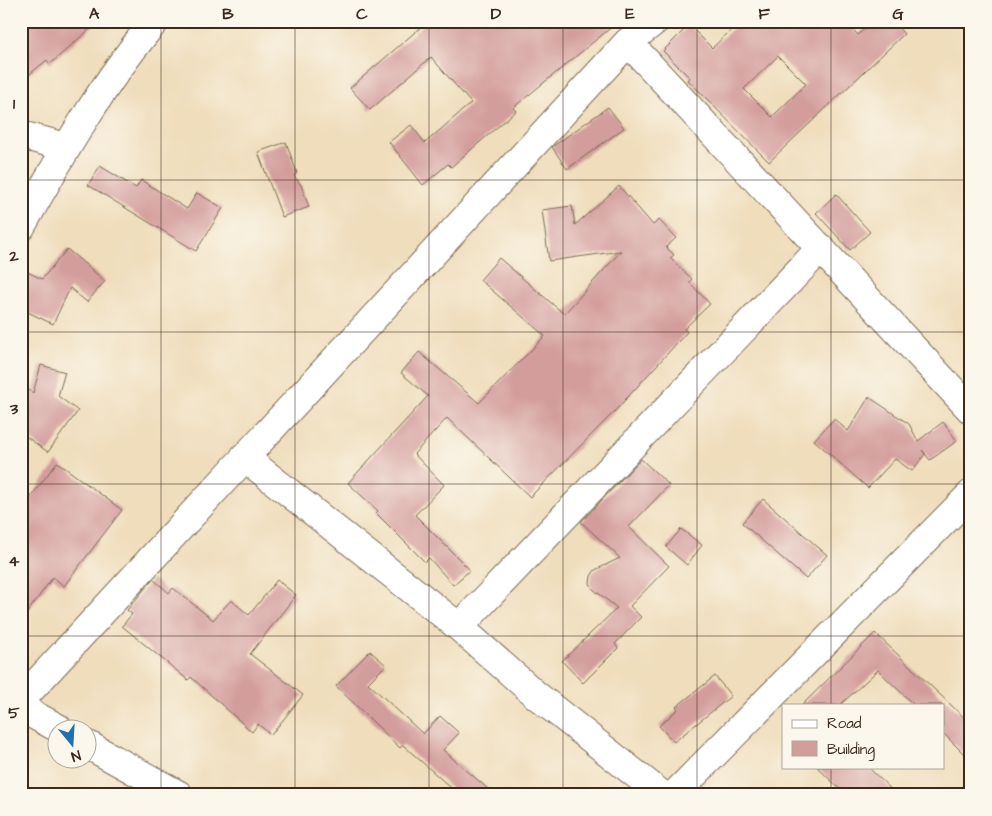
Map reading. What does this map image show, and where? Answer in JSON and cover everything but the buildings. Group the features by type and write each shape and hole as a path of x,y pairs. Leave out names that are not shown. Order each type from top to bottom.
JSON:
{"street":[{"path":"21,227 66,147 131,50 155,21"},
{"path":"21,700 628,42 655,21"},
{"path":"628,42 971,410"},
{"path":"21,134 66,147"},
{"path":"459,627 821,248"},
{"path":"244,457 459,627 536,695 662,795"},
{"path":"674,795 971,494"},
{"path":"21,708 48,723"},
{"path":"98,750 179,795"}]}
